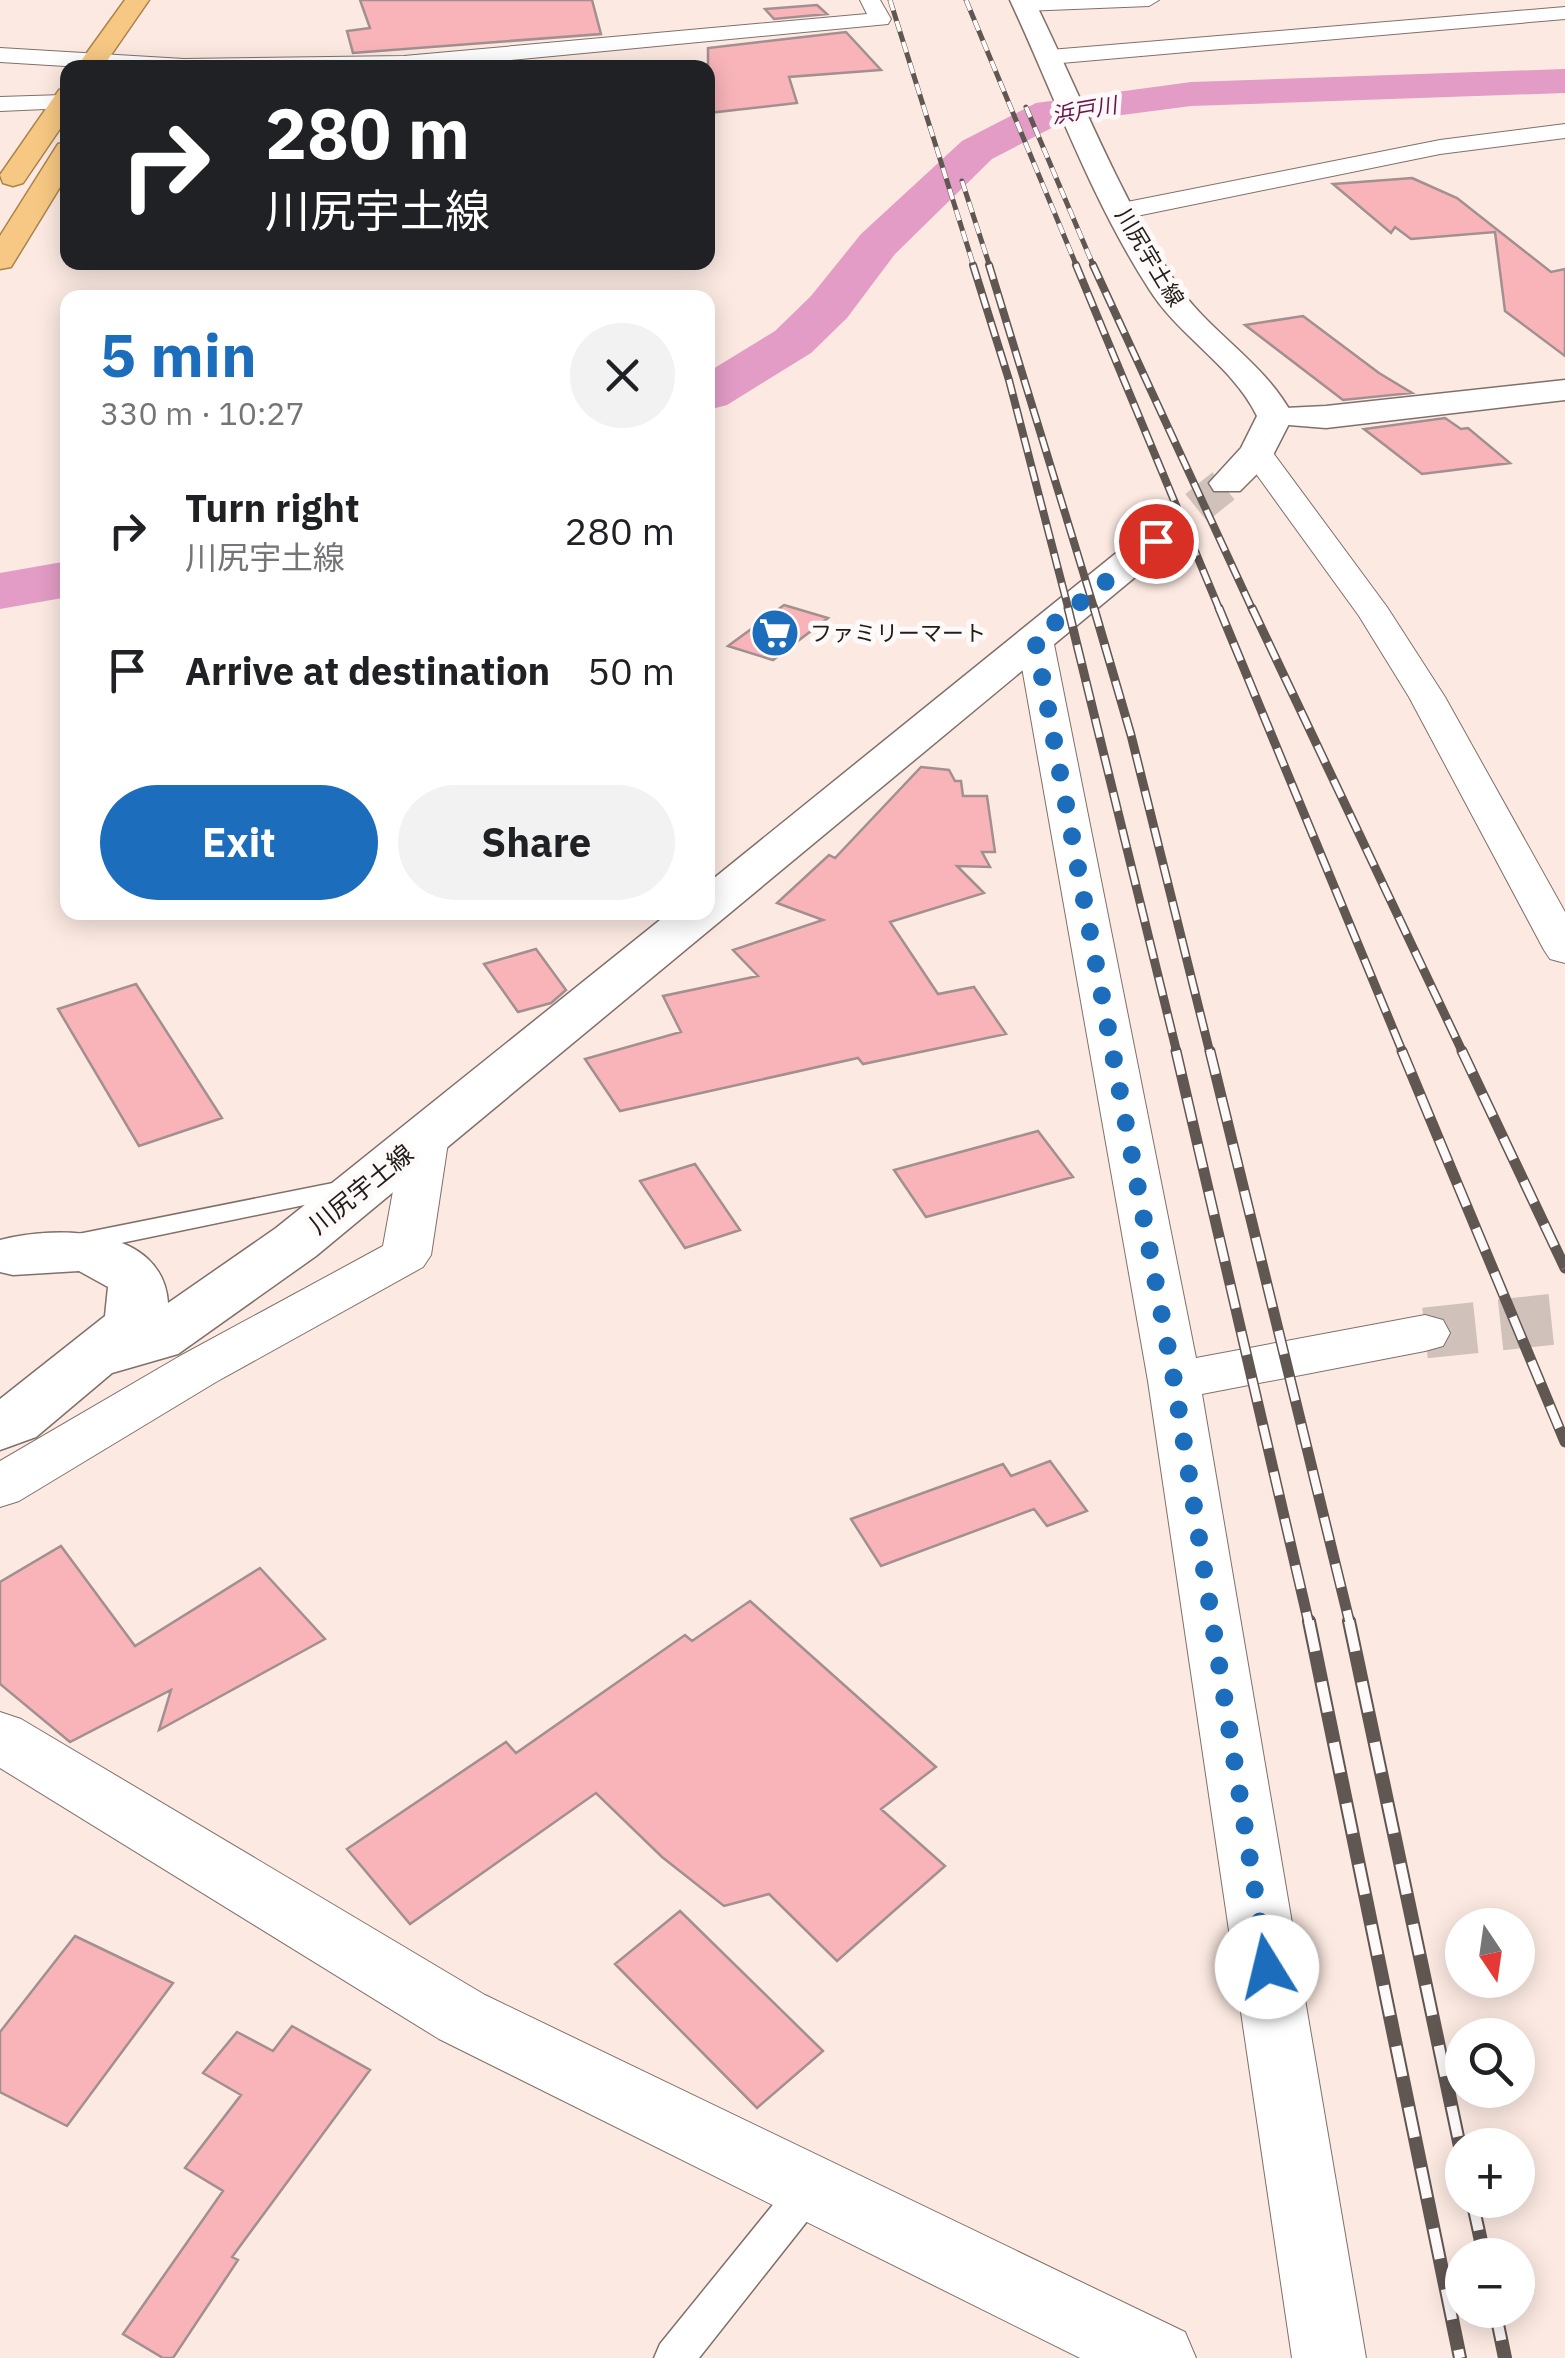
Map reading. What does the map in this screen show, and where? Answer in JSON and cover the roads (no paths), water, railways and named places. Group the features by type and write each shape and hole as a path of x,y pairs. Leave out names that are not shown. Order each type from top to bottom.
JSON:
{"highway":[{"path":"95,60 136,0"},
{"path":"129,60 144,38"},
{"path":"0,196 60,108"},
{"path":"0,260 60,163"}],"main road":[{"name":"川尻宇土線","path":"1023,2 1120,207 1168,294 1265,392 1275,416"},
{"path":"1227,483 1258,453 1275,416 1326,417 1565,390"},
{"path":"715,900 1156,541"},
{"name":"川尻宇土線","path":"0,1427 14,1421 91,1358 157,1339 296,1242 690,920"},
{"path":"7,1254 88,1251 135,1277 142,1306 134,1324 91,1358"}],"street":[{"path":"434,60 534,54 880,19 870,0"},
{"path":"1023,2 1149,0"},
{"path":"1052,61 1565,13"},
{"path":"0,55 60,62"},
{"path":"0,104 60,99"},
{"path":"1120,207 1236,192 1374,159 1565,131"},
{"path":"1258,453 1375,614 1416,680 1565,950"},
{"path":"1035,639 1174,1380 1329,2358"},
{"path":"0,1486 198,1369 406,1255 426,1136"},
{"path":"1174,1380 1425,1333"},
{"path":"0,1737 462,2017 1159,2358"}],"lane":[{"path":"7,1254 367,1184"},
{"path":"674,2358 810,2188"}],"waterway":[{"name":"浜戸川","path":"715,390 793,342 829,307 878,244 977,150 1051,112 1191,94 1565,81"},
{"name":"浜戸川","path":"0,591 60,580"}],"tunnel":[{"path":"1155,541 1227,483"},
{"path":"1425,1333 1565,1318"}],"railway":[{"path":"890,0 974,267"},
{"path":"966,0 1077,267"},
{"path":"1026,107 1094,267"},
{"path":"962,181 990,267"},
{"path":"973,265 1009,380 1069,611"},
{"path":"989,265 1095,611"},
{"path":"1076,265 1220,611"},
{"path":"1093,265 1253,611"},
{"path":"1068,608 1177,1053"},
{"path":"1094,608 1131,735 1210,1053"},
{"path":"1219,608 1403,1053"},
{"path":"1252,608 1463,1053"},
{"path":"1176,1051 1309,1624"},
{"path":"1210,1051 1350,1624"},
{"path":"1402,1051 1565,1442"},
{"path":"1462,1051 1565,1268"},
{"path":"1309,1621 1460,2358"},
{"path":"1349,1621 1456,2128"},
{"path":"1476,2218 1480,2238"},
{"path":"1499,2328 1505,2358"}],"place":[{"name":"ファミリーマート","path":"775,633"}]}
